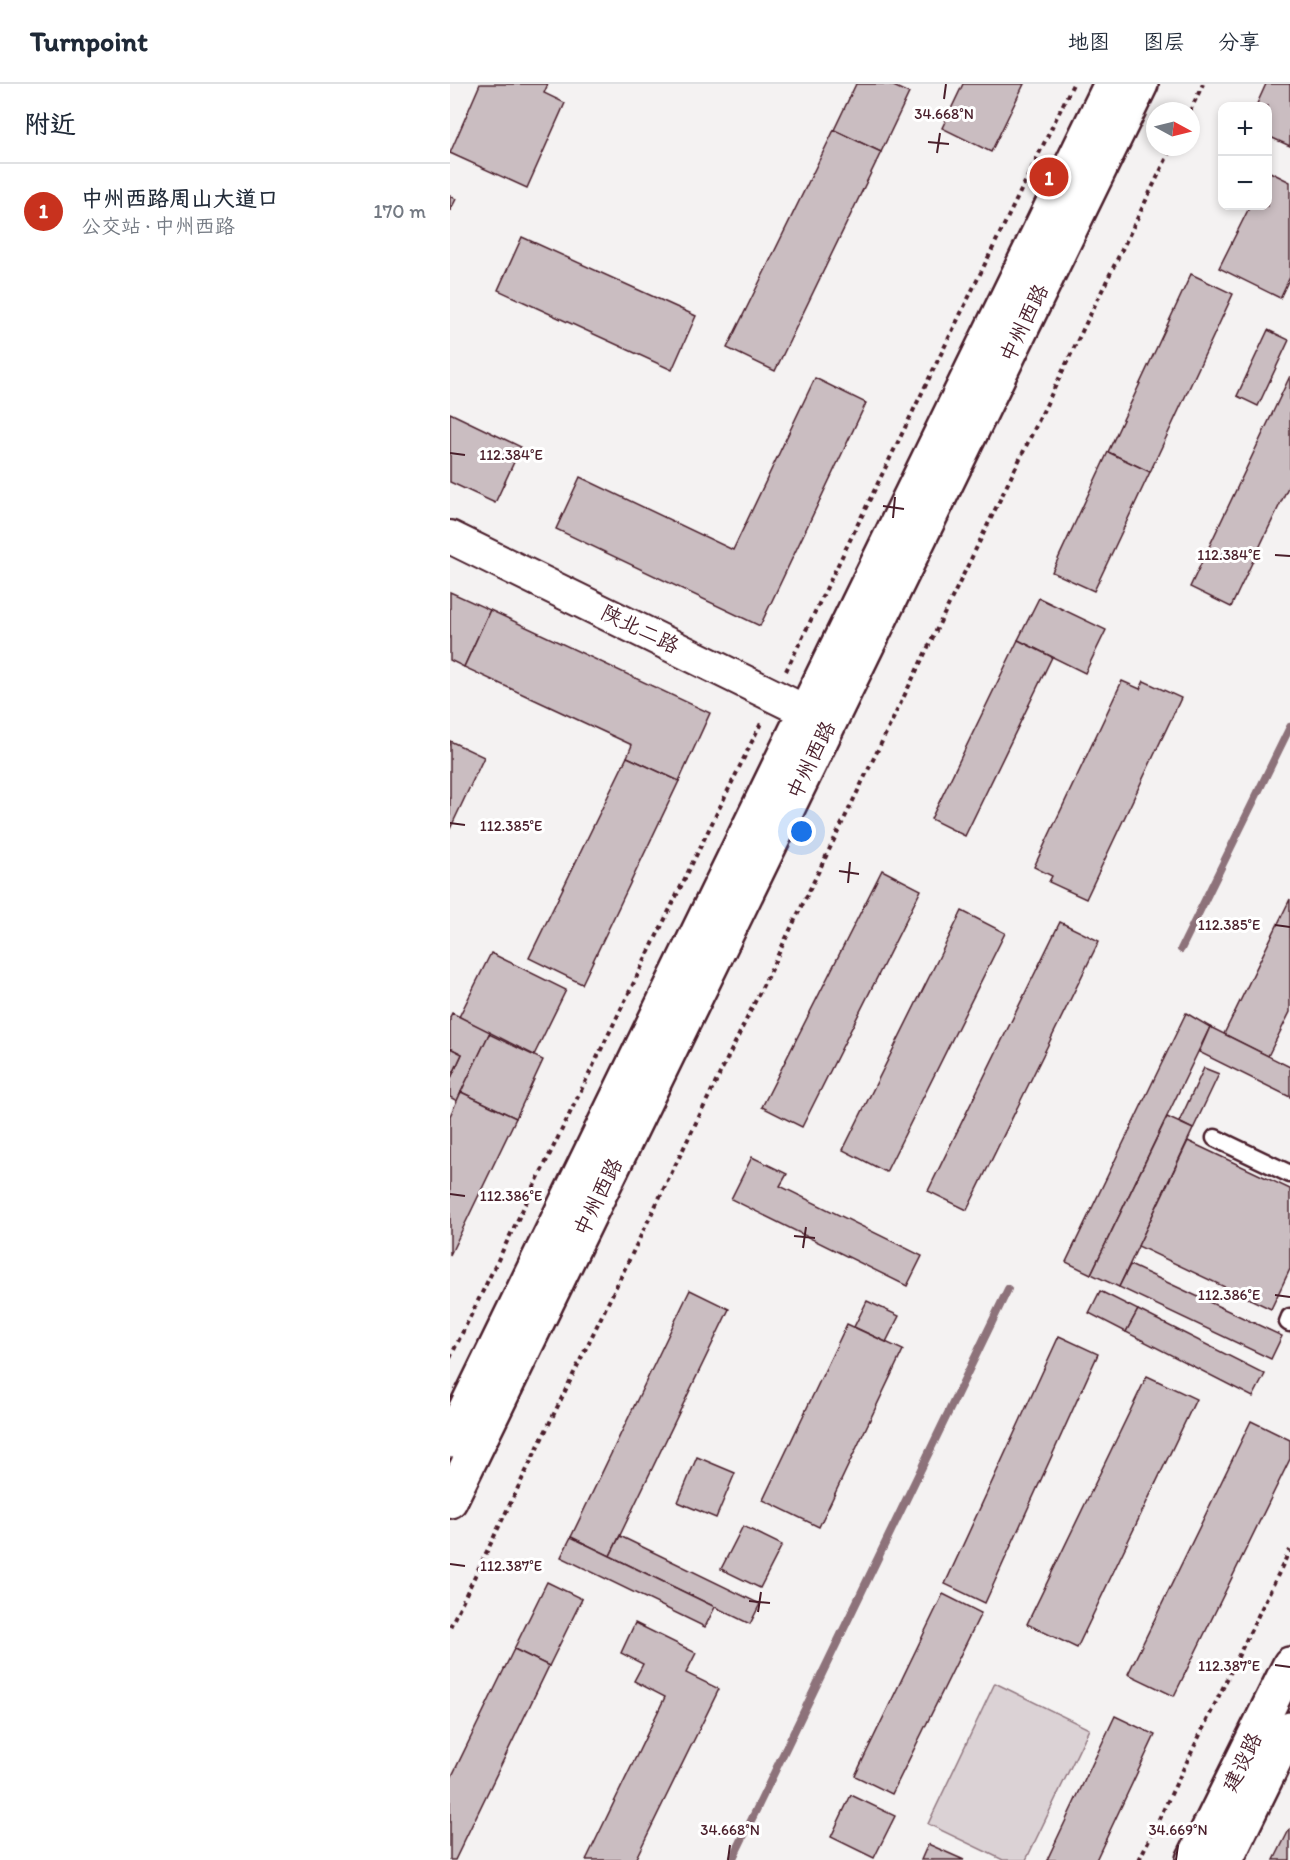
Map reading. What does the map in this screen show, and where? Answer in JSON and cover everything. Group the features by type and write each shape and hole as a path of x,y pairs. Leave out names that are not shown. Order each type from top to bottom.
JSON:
{"main road":[{"name":"中州西路","path":"450,1501 1111,84"},
{"name":"中州西路","path":"450,1442 1141,84"},
{"name":"建设路","path":"1193,1860 1290,1664"},
{"name":"建设路","path":"1226,1860 1290,1729"}],"street":[{"name":"陕北二路","path":"450,537 817,717"}],"lane":[{"path":"1215,1138 1290,1174"},
{"path":"1290,1317 1288,1322 1290,1323"}],"path":[{"path":"1194,102 1203,84"},
{"path":"450,1627 1168,156"},
{"path":"1139,1860 1290,1550"}],"shaded area":[{"path":"995,1683 1089,1729 1026,1860 1003,1860 928,1824"}],"building":[{"path":"480,84 548,84 544,93 565,103 527,188 450,153"},
{"path":"856,84 889,84 909,93 881,152 834,130"},
{"path":"963,84 1024,84 991,152 942,128"},
{"path":"1266,84 1290,84 1290,146 1272,138 1272,102 1258,102"},
{"path":"834,130 881,152 775,371 727,348"},
{"path":"1272,173 1290,182 1290,277 1280,298 1219,268 1248,210 1272,210"},
{"path":"450,196 456,199 450,211"},
{"path":"522,237 696,316 672,370 498,290"},
{"path":"1191,274 1233,294 1150,472 1108,452"},
{"path":"1268,330 1289,340 1258,406 1237,396"},
{"path":"1290,376 1290,483 1231,607 1190,587"},
{"path":"815,378 866,403 760,626 556,529 580,477 733,550"},
{"path":"450,413 521,447 495,503 450,482"},
{"path":"1108,452 1150,472 1094,591 1052,572"},
{"path":"450,592 490,610 464,667 450,660"},
{"path":"1039,598 1106,630 1085,673 1018,640"},
{"path":"490,610 710,713 679,781 627,757 632,745 464,667"},
{"path":"1018,640 1052,657 965,836 931,819"},
{"path":"1122,681 1140,689 1144,681 1181,698 1086,899 1049,882 1052,876 1034,867"},
{"path":"450,741 484,757 450,829"},
{"path":"627,757 679,781 582,984 529,958"},
{"path":"882,870 921,890 802,1127 762,1107"},
{"path":"1290,899 1290,1012 1268,1056 1224,1034"},
{"path":"962,911 1005,933 886,1172 843,1150"},
{"path":"1060,922 1099,941 967,1210 928,1191"},
{"path":"491,953 566,990 534,1055 459,1017"},
{"path":"452,1013 490,1032 457,1101 450,1097 450,1080 462,1054 450,1048"},
{"path":"1186,1013 1210,1027 1091,1274 1066,1262"},
{"path":"1210,1027 1290,1067 1290,1097 1199,1052"},
{"path":"489,1034 543,1060 516,1118 461,1092"},
{"path":"450,1048 462,1054 450,1080"},
{"path":"1204,1068 1219,1074 1193,1129 1179,1122"},
{"path":"461,1092 516,1118 450,1255 450,1116"},
{"path":"1167,1117 1193,1129 1119,1287 1091,1274"},
{"path":"1188,1141 1290,1189 1290,1269 1271,1309 1138,1246"},
{"path":"752,1157 787,1174 780,1186 922,1256 907,1286 731,1199"},
{"path":"1130,1265 1282,1336 1271,1359 1119,1287"},
{"path":"690,1290 729,1309 610,1556 571,1537"},
{"path":"1100,1291 1138,1310 1126,1332 1089,1313"},
{"path":"867,1301 899,1316 886,1342 854,1327"},
{"path":"1138,1310 1265,1374 1253,1397 1126,1332"},
{"path":"847,1324 903,1350 819,1527 763,1500"},
{"path":"1059,1336 1098,1354 985,1603 945,1584"},
{"path":"1147,1376 1196,1399 1077,1648 1027,1624"},
{"path":"1251,1421 1290,1440 1290,1459 1174,1696 1128,1674"},
{"path":"697,1457 735,1473 716,1518 678,1502"},
{"path":"743,1526 782,1545 760,1588 721,1569"},
{"path":"620,1536 760,1604 750,1624 610,1556"},
{"path":"571,1537 715,1607 705,1627 561,1557"},
{"path":"547,1582 582,1599 549,1666 514,1649"},
{"path":"943,1594 981,1613 892,1794 855,1776"},
{"path":"635,1623 696,1653 686,1673 719,1689 635,1860 586,1860 665,1697 634,1681 643,1664 621,1653"},
{"path":"514,1649 549,1666 455,1860 450,1860 450,1780"},
{"path":"1115,1716 1155,1735 1096,1860 1047,1860"},
{"path":"851,1795 895,1816 874,1858 831,1837"},
{"path":"1290,1828 1290,1860 1274,1860"},
{"path":"928,1844 964,1860 921,1860"}],"waterway":[{"path":"1181,949 1290,727"},
{"path":"732,1860 1008,1289"}],"place":[{"name":"中州西路周山大道口","path":"1049,177"}]}
